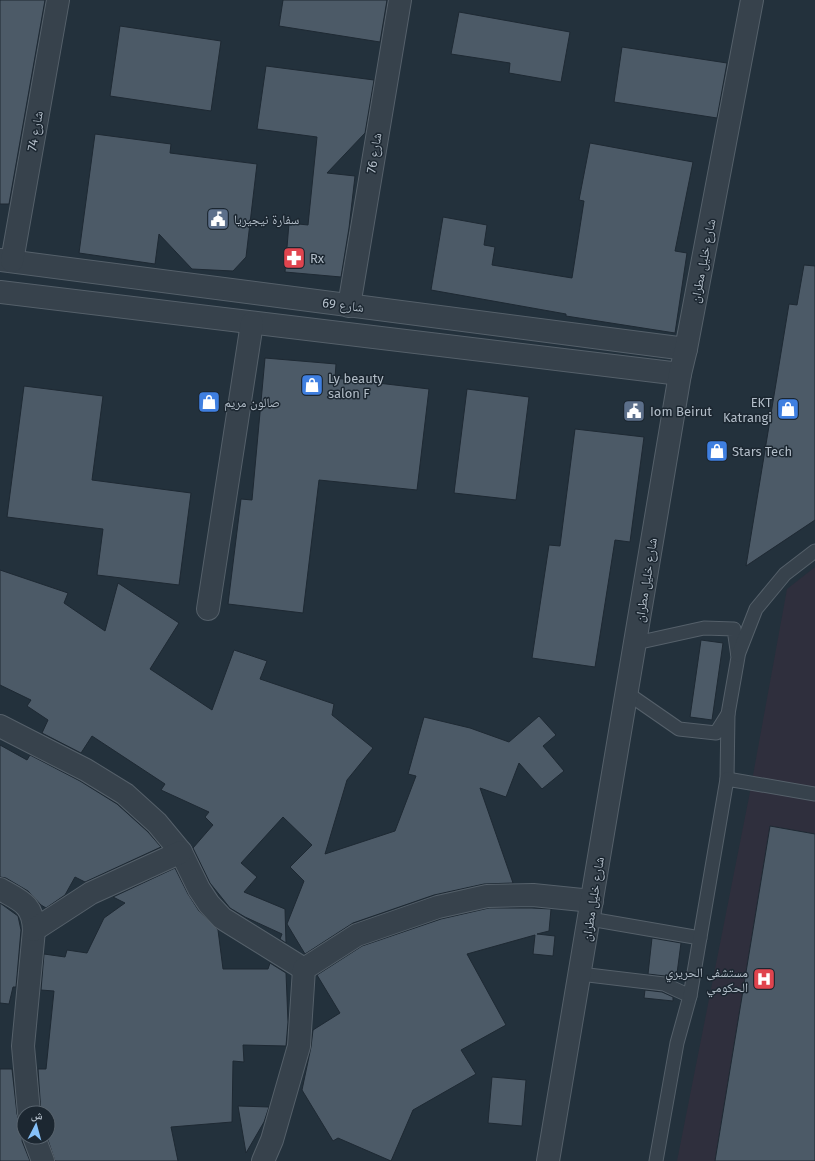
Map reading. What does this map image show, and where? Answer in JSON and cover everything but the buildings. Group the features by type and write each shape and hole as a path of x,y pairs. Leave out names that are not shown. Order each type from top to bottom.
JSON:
{"street":[{"name":"شارع 74","path":"6,261 58,0"},
{"name":"شارع 76","path":"349,306 400,0"},
{"name":"شارع خليل مطران","path":"548,1161 636,644 680,374 752,0"},
{"name":"شارع 69","path":"6,261 686,349"},
{"path":"152,310 158,280"},
{"path":"0,292 680,374"},
{"path":"208,609 252,322"},
{"path":"0,726 86,770 125,794 157,822 181,852 199,889 209,904 222,918 304,969"},
{"path":"34,930 91,893 181,852"},
{"path":"0,889 22,902 29,908 34,917 23,1046 28,1105"},
{"path":"304,969 357,936 438,907 487,896 533,895 591,910"},
{"path":"263,1161 272,1140 299,1046 304,969"},
{"path":"37,1145 42,1161"}],"lane":[{"path":"656,1161 678,1042 690,996 727,779 728,714 738,657 756,609 785,574 815,551"},
{"path":"636,644 704,628 734,629 738,657"},
{"path":"627,693 679,729 716,733 728,714"},
{"path":"727,779 815,794"},
{"path":"591,910 700,938"},
{"path":"580,974 664,984 690,996"}],"shaded area":[{"name":"مستشفى الحريري الحكومي","path":"815,567 815,1161 677,1161 749,797 787,589"}],"place":[{"name":"سفارة نيجيريا","path":"218,219"},
{"name":"Rx","path":"294,258"},
{"name":"Ly beauty salon F","path":"312,385"},
{"name":"صالون مريم","path":"209,402"},
{"name":"EKT Katrangi","path":"788,409"},
{"name":"Iom Beirut","path":"634,411"},
{"name":"Stars Tech","path":"717,451"},
{"name":"مستشفى الحريري الحكومي","path":"764,979"}]}
